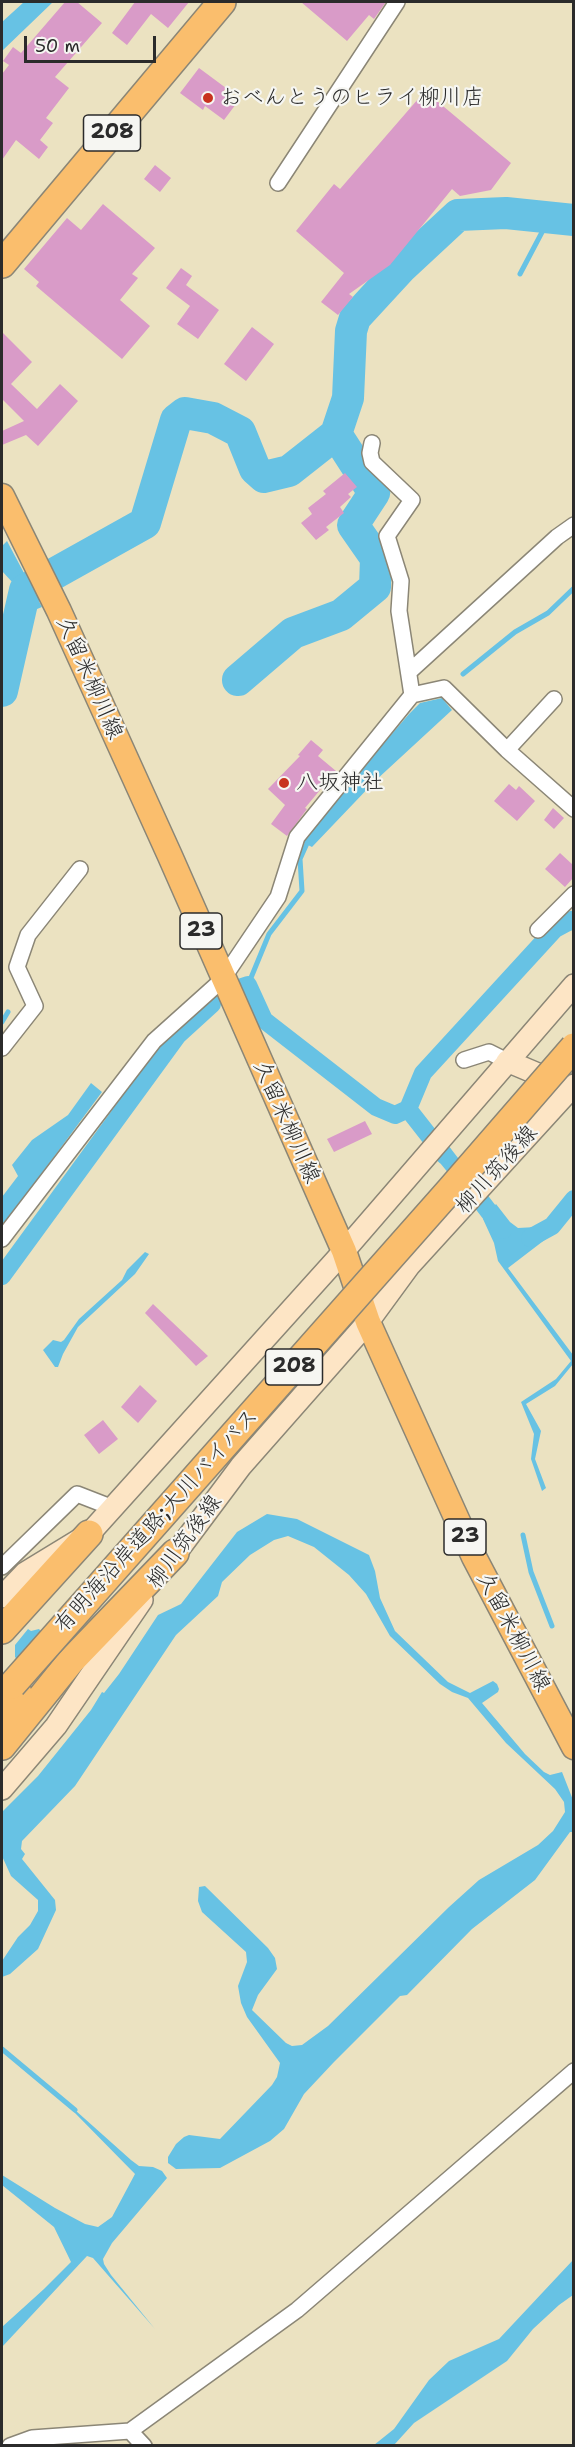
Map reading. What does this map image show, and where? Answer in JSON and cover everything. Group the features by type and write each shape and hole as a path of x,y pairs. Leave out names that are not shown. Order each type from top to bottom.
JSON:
{"highway":[{"name":"208","path":"2,264 222,2"},
{"name":"有明海沿岸道路;大川バイパス","path":"8,1696 573,1047"},
{"name":"有明海沿岸道路;大川バイパス","path":"8,1696 572,1079"},
{"path":"2,1629 89,1534"},
{"path":"2,1746 70,1662 175,1553"}],"main road":[{"name":"久留米柳川線","path":"2,496 59,610 170,856 222,980 344,1251 368,1322 474,1557 573,1747"},
{"path":"2,1597 25,1573 89,1534 344,1251 573,986"},
{"path":"507,1061 572,1079"},
{"name":"柳川筑後線","path":"2,1789 56,1726 175,1553 241,1466 368,1322 409,1266 490,1179 572,1079"}],"street":[{"path":"278,183 397,2"},
{"path":"372,443 370,453 372,462 412,500 387,536 401,581 399,611 412,695"},
{"path":"409,672 573,525"},
{"path":"2,1239 154,1041 222,980 278,897 297,837 412,695 444,688 507,750 573,809"},
{"path":"507,750 554,699"},
{"path":"2,1048 35,1006 17,967 28,935 80,869"},
{"path":"538,930 573,894"},
{"path":"464,1060 489,1052 507,1061"},
{"path":"2,1568 77,1494 113,1508"},
{"path":"2,2433 11,2445 32,2438 130,2431 297,2310 573,2071"},
{"path":"130,2431 144,2445"}],"water":[{"path":"24,2 53,2 2,51 2,22"},
{"path":"7,541 42,607 27,613 13,682 2,681 2,635 13,583 2,571 2,546"},
{"path":"442,698 452,710 375,781 312,847 302,842 409,714 420,703"},
{"path":"91,1083 102,1092 2,1227 2,1197 18,1176 12,1165 32,1140 68,1115"},
{"path":"448,1145 475,1180 463,1191 436,1158"},
{"path":"496,1204 510,1222 518,1228 536,1227 545,1223 555,1232 508,1268 573,1355 573,1364 555,1386 526,1404 541,1431 535,1459 546,1488 542,1491 531,1459 534,1434 521,1402 556,1379 571,1361 498,1261 494,1243 483,1219"},
{"path":"145,1252 149,1254 135,1274 78,1327 58,1367 55,1367 43,1350 53,1340 61,1342 64,1340 79,1319 122,1280 127,1270"},
{"path":"267,1514 297,1519 369,1555 375,1571 380,1598 395,1631 448,1682 470,1693 493,1681 497,1684 498,1692 482,1703 525,1754 544,1772 550,1775 562,1772 573,1800 573,1832 570,1832 535,1880 472,1929 407,1995 400,1996 334,2062 304,2094 284,2129 270,2141 220,2168 176,2169 168,2163 168,2157 176,2144 189,2135 220,2139 272,2085 277,2077 280,2063 247,2017 241,2003 238,1986 247,1962 246,1952 202,1912 198,1901 199,1887 205,1886 268,1948 275,1958 277,1969 258,1995 252,2010 286,2043 292,2046 302,2045 328,2026 479,1880 538,1845 553,1831 565,1812 564,1802 555,1789 506,1743 468,1698 440,1684 390,1636 366,1594 349,1575 314,1547 288,1536 274,1540 250,1555 222,1582 218,1596 176,1635 75,1786 22,1841 21,1849 25,1854 22,1859 55,1900 56,1910 38,1949 10,1974 2,1977 2,1961 18,1937 30,1925 38,1911 38,1900 11,1876 2,1856 2,1812 38,1776 91,1710 102,1692 104,1693 119,1674 158,1615 181,1604 237,1532"},
{"path":"28,1629 31,1631 39,1629 50,1642 28,1671 15,1657 15,1645"},
{"path":"75,2110 139,2166 153,2167 162,2171 167,2178 112,2243 103,2259 111,2275 155,2329 93,2258 87,2256 2,2347 2,2327 71,2262 54,2227 2,2185 2,2175 55,2208 85,2224 98,2227 112,2217 135,2174 74,2112"},
{"path":"573,2260 573,2295 533,2329 507,2361 414,2423 394,2445 374,2445 394,2429 429,2380 449,2361 499,2339"}],"building":[{"path":"65,2 77,2 102,23 55,77 69,88 46,118 53,123 40,140 48,147 39,159 16,140 2,160 2,74 9,65 3,61 13,47 21,53"},
{"path":"135,2 189,2 168,28 151,14 127,45 112,33"},
{"path":"301,2 386,2 374,19 369,15 347,41"},
{"name":"おべんとうのヒライ柳川店","path":"199,68 226,88 222,93 236,104 224,120 205,106 203,110 180,93"},
{"path":"425,91 511,163 491,190 460,196 452,189 390,265 349,294 353,297 338,315 321,302 344,273 296,231 334,184 340,189"},
{"path":"155,165 171,178 160,192 144,179"},
{"path":"103,204 155,248 132,274 138,278 120,300 150,326 122,359 36,286 39,282 24,269 67,218 81,230"},
{"path":"181,268 192,276 186,285 219,310 198,339 177,324 190,306 166,288"},
{"path":"252,327 274,344 246,381 224,364"},
{"path":"2,332 32,362 11,384 37,409 60,384 78,401 38,446 26,435 2,445 2,431 24,421 2,399"},
{"path":"345,473 357,487 348,494 351,497 340,507 344,513 326,527 329,530 316,540 301,523 312,514 308,508 326,494 323,491"},
{"path":"311,740 323,750 318,756 336,771 305,808 307,809 287,836 271,824 285,805 268,789 300,756 298,755"},
{"path":"509,784 516,790 519,786 535,801 517,821 494,801"},
{"path":"553,808 564,818 554,829 544,820"},
{"path":"560,853 573,865 573,878 565,887 545,869"},
{"path":"365,1121 372,1134 334,1152 327,1139"},
{"path":"153,1304 208,1356 196,1366 145,1313"},
{"path":"140,1385 157,1401 138,1423 121,1407"},
{"path":"103,1420 118,1439 99,1454 84,1435"}],"waterway":[{"path":"2,691 25,590 145,523 176,420 185,413 213,418 240,432 255,469 264,477 289,471 336,434 348,398 351,331 355,318 402,267 458,215 506,213 574,220"},
{"path":"520,274 550,217"},
{"path":"238,680 293,633 341,615 375,587 376,558 353,525 374,493 336,434"},
{"path":"463,674 515,632 548,613 574,588"},
{"path":"248,985 269,934 302,891 300,859 309,839"},
{"path":"236,989 248,985 264,1020 376,1107 395,1115 408,1109 423,1073 555,929 572,920 574,922"},
{"path":"2,1276 178,1035 212,1004"},
{"path":"2,1022 8,1012"},
{"path":"408,1109 444,1155"},
{"path":"467,1183 503,1230"},
{"path":"530,1238 552,1226 574,1199"},
{"path":"523,1535 531,1572 552,1626"},
{"path":"2,2049 75,2110"}],"place":[{"name":"おべんとうのヒライ柳川店","path":"208,98"},
{"name":"八坂神社","path":"284,783"}]}
